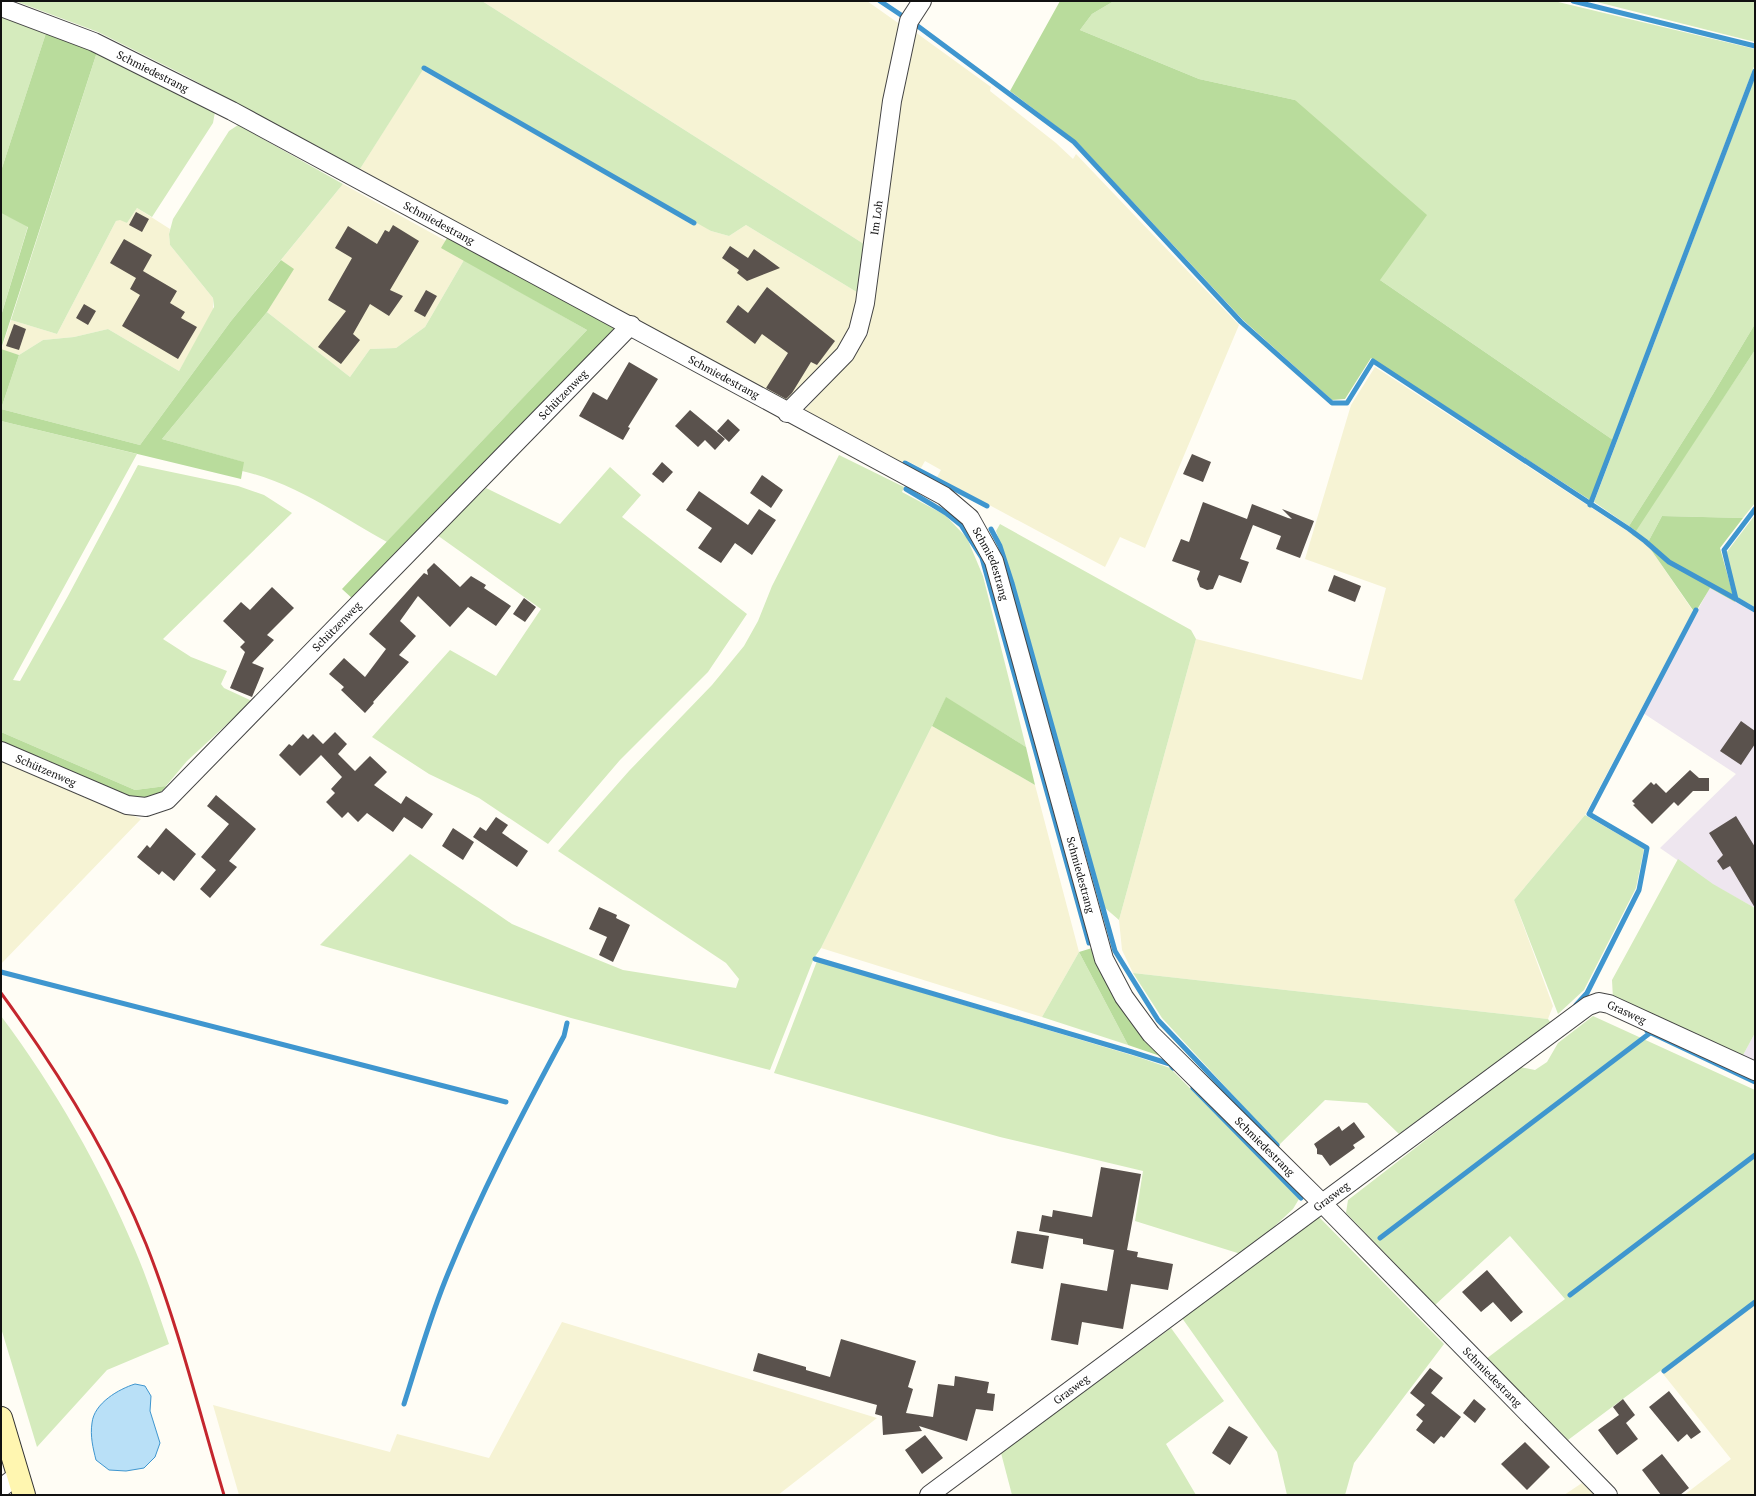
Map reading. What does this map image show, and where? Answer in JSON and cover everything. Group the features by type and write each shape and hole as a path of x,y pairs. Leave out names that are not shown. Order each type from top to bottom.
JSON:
{"main road":[{"path":"1,1418 21,1485"}],"street":[{"name":"Im Loh","path":"787,413 845,354 858,331 865,303 892,101 909,21 922,1"},
{"name":"Schmiedestrang","path":"1,6 94,42 232,111 631,326 787,413 944,496 970,518 994,561 1104,959 1124,997 1151,1034 1323,1204 1608,1495"},
{"name":"Schützenweg","path":"1,751 127,805 146,808 166,800 631,326"},
{"name":"Grasweg","path":"929,1495 1588,1006 1599,1002 1609,1004 1755,1071"},
{"path":"1,1488 21,1485"}],"shaded area":[{"path":"482,1 867,1 901,25 867,246"},
{"path":"911,29 991,87 990,91 1056,143 1073,159 1076,154 1239,325 1145,548 1120,537 1105,567 937,477 941,470 925,461 921,468 905,460 903,464 805,410 852,357 869,333 864,331"},
{"path":"422,70 695,225 698,222 711,231 729,236 746,225 860,294 843,351 789,405 360,169"},
{"path":"343,184 446,241 442,248 464,260 425,327 396,348 370,349 350,377 267,312 293,269 281,260"},
{"path":"137,208 170,229 170,245 213,298 213,312 179,371 108,329 74,337 43,340 19,355 1,350 11,320 57,334 116,221 120,219 127,223"},
{"path":"1375,367 1647,544 1693,611 1585,815 1514,900 1553,1006 1548,1019 1133,973 1122,950 1119,920 1196,639 1362,680 1386,588 1305,559 1351,405"},
{"path":"1710,587 1755,613 1755,908 1712,884 1660,848 1736,774 1643,713"},
{"path":"932,726 1035,785 1079,952 1042,1017 821,948"},
{"path":"1,759 141,819 1,964"},
{"path":"1755,1033 1755,1063 1742,1057"},
{"path":"1755,1300 1755,1495 1684,1495 1731,1459 1660,1370"},
{"path":"562,1322 877,1418 778,1495 239,1495 213,1405 390,1452 397,1434 489,1458"},
{"path":"1582,1483 1595,1495 1564,1495"}],"green space":[{"path":"15,1 482,1 867,246 860,294 746,225 729,236 711,231 424,68 360,169 184,75 98,32"},
{"path":"1060,1 1114,1 1092,14 1080,30 1199,79 1295,100 1427,215 1380,280 1613,440 1590,500 1371,358 1345,399 1332,400 1243,320 1077,142 1010,91"},
{"path":"1114,1 1554,1 1755,49 1755,64 1613,440 1380,280 1295,100 1199,79 1080,30 1092,14"},
{"path":"1593,1 1755,1 1755,42"},
{"path":"1,17 46,33 1,171"},
{"path":"46,33 97,52 1,349 1,316 28,227 1,213 1,171"},
{"path":"97,52 215,112 213,123 152,217 137,208 127,223 120,220 116,221 57,334 11,320"},
{"path":"1755,77 1755,324 1713,394 1629,526 1594,502"},
{"path":"238,125 343,184 231,321 140,445 1,409 19,355 43,340 74,337 108,329 179,371 214,307 213,298 170,245 169,234 173,219 229,131"},
{"path":"1,213 28,226 1,316"},
{"path":"450,233 621,327 354,600 342,589 587,330 441,248"},
{"path":"281,260 294,269 267,312 162,439 244,462 241,479 1,421 1,409 140,445 231,321"},
{"path":"464,260 587,330 387,542 299,492 262,476 242,471 243,462 162,439 267,312 350,377 370,349 396,348 425,327"},
{"path":"1755,324 1755,350 1636,531 1629,526 1713,394"},
{"path":"1,349 19,355 1,409"},
{"path":"1755,350 1755,503 1743,518 1662,516 1647,544 1632,535"},
{"path":"1,421 137,454 13,680 20,681 68,596 138,465 238,486 264,495 292,513 163,639 191,657 227,671 221,684 224,688 252,701 187,761 166,786 135,790 1,732"},
{"path":"839,455 904,487 902,492 945,515 967,538 983,576 1026,747 946,698 821,948 814,958 770,1070 571,1018 320,945 410,854 512,924 586,955 623,970 736,988 739,979 726,963 558,851 629,771 712,685 744,646 758,621 772,586"},
{"path":"610,467 641,495 622,517 747,614 708,672 620,760 548,844 479,798 429,774 372,737 450,650 496,676 541,609 437,535 486,488 560,524"},
{"path":"1755,515 1755,607 1737,597 1726,553"},
{"path":"1662,516 1743,518 1720,548 1735,602 1710,588 1695,613 1647,544"},
{"path":"1000,524 1191,630 1196,639 1119,920 1104,907 1014,583 996,531"},
{"path":"946,697 1026,747 1035,785 932,726"},
{"path":"1,732 135,790 166,786 157,795 149,799 127,798 1,744"},
{"path":"1585,815 1644,849 1636,888 1584,990 1558,1014 1514,900"},
{"path":"1678,859 1713,884 1755,908 1755,1033 1742,1057 1613,999 1612,980"},
{"path":"1092,948 1169,1059 1128,1045 1079,952"},
{"path":"1079,952 1128,1045 1042,1017"},
{"path":"817,961 1138,1057 1170,1068 1299,1199 1293,1209 1244,1255 1135,1221 1143,1171 1000,1137 774,1073"},
{"path":"1133,973 1548,1019 1551,1023 1399,1134 1367,1103 1325,1100 1279,1145 1162,1018"},
{"path":"1,1016 40,1071 58,1100 107,1189 140,1261 169,1344 107,1370 37,1447 1,1328"},
{"path":"1593,1016 1755,1090 1755,1300 1568,1440 1486,1359 1565,1299 1510,1236 1435,1305 1346,1213 1348,1200 1520,1067 1535,1070 1547,1062 1558,1043"},
{"path":"1319,1217 1444,1344 1354,1463 1345,1495 1287,1495 1277,1452 1182,1318"},
{"path":"1171,1328 1224,1401 1166,1444 1196,1495 1012,1495 1001,1453"}],"water":[{"path":"135,1384 145,1386 151,1396 150,1411 160,1443 155,1457 144,1468 126,1471 109,1470 96,1460 91,1428 94,1416 97,1409 108,1398 122,1389"}],"building":[{"path":"136,212 149,219 142,232 129,225"},
{"path":"393,225 419,241 390,290 403,296 389,316 370,304 353,334 360,340 341,364 318,347 346,311 328,300 352,258 335,248 348,226 377,244 385,230 389,232"},
{"path":"124,239 152,255 143,271 177,291 170,303 185,312 181,318 197,327 178,359 122,326 140,295 130,289 136,278 110,263"},
{"path":"730,246 748,258 754,249 780,268 747,281 737,273 739,270 722,258"},
{"path":"767,287 835,341 817,365 811,362 792,393 786,399 766,388 788,353 762,334 755,344 726,322 738,305 748,313"},
{"path":"426,290 437,296 425,317 414,311"},
{"path":"84,304 96,311 88,325 76,318"},
{"path":"14,324 26,329 19,350 6,346"},
{"path":"629,362 658,379 628,427 630,428 623,440 579,416 593,392 607,400"},
{"path":"690,410 725,439 715,450 705,440 698,447 675,426"},
{"path":"728,419 740,430 729,442 717,431"},
{"path":"1192,454 1211,462 1203,482 1183,474"},
{"path":"662,462 673,472 663,483 652,474"},
{"path":"762,475 783,490 771,508 750,493"},
{"path":"699,491 748,525 759,509 776,520 752,555 735,543 721,563 698,548 712,528 686,510"},
{"path":"1203,502 1247,519 1252,504 1288,518 1292,519 1282,509 1314,521 1300,558 1276,549 1281,536 1253,525 1240,559 1249,562 1241,583 1219,575 1213,589 1207,590 1200,587 1197,579 1200,571 1172,561 1181,539 1189,542"},
{"path":"434,563 460,587 471,576 486,585 484,588 511,606 496,626 468,607 450,627 418,596 400,621 416,636 399,655 409,662 365,713 341,690 344,687 329,674 344,658 365,677 386,649 369,634 424,573 428,575 427,570"},
{"path":"1334,575 1361,586 1355,602 1328,591"},
{"path":"272,587 294,608 267,635 274,640 252,663 264,668 252,697 230,688 245,652 240,647 245,642 223,621 241,602 250,610"},
{"path":"524,598 536,607 525,622 513,614"},
{"path":"1741,721 1755,731 1755,744 1741,765 1720,751"},
{"path":"335,732 347,744 338,754 355,771 370,756 387,772 374,785 401,804 406,796 433,814 422,829 404,817 393,832 367,813 358,822 348,812 342,818 326,802 335,793 331,789 342,777 321,755 300,776 279,755 289,744 292,746 303,734 308,739 313,734 323,744"},
{"path":"1690,770 1699,778 1709,778 1709,791 1693,791 1678,806 1674,802 1652,824 1633,805 1635,804 1632,801 1651,782 1654,785 1656,783 1666,793"},
{"path":"216,795 256,829 229,861 237,867 210,898 200,889 216,870 201,857 229,824 207,806"},
{"path":"1736,816 1755,847 1755,908 1730,866 1723,870 1717,861 1723,855 1709,833"},
{"path":"496,817 508,825 502,833 528,851 517,867 473,837 480,827 486,831"},
{"path":"166,828 196,854 174,881 162,871 159,875 137,857 147,845 150,848"},
{"path":"453,828 474,842 463,860 442,846"},
{"path":"599,907 617,915 616,918 630,925 613,962 599,955 607,937 589,929"},
{"path":"1354,1122 1365,1137 1353,1145 1355,1148 1330,1166 1322,1155 1317,1154 1317,1149 1314,1144 1339,1126 1342,1131"},
{"path":"1101,1167 1141,1174 1127,1250 1138,1252 1137,1257 1173,1264 1168,1290 1131,1284 1123,1329 1082,1322 1078,1345 1051,1340 1061,1283 1107,1291 1114,1250 1083,1244 1083,1239 1039,1231 1042,1215 1052,1217 1053,1210 1092,1217"},
{"path":"1017,1231 1049,1236 1043,1269 1011,1263"},
{"path":"1487,1270 1523,1312 1511,1322 1493,1302 1481,1312 1462,1292"},
{"path":"841,1339 916,1361 908,1387 913,1389 906,1413 933,1417 938,1384 954,1386 955,1376 989,1382 987,1393 995,1394 993,1411 976,1409 967,1441 919,1426 922,1431 883,1435 882,1416 875,1414 877,1405 753,1371 758,1353 806,1367 806,1370 830,1377"},
{"path":"1430,1368 1443,1378 1431,1393 1461,1417 1444,1438 1441,1436 1434,1444 1416,1430 1423,1421 1416,1415 1425,1405 1410,1393"},
{"path":"1669,1391 1701,1432 1691,1439 1687,1434 1678,1442 1649,1407"},
{"path":"1474,1399 1486,1409 1475,1423 1463,1413"},
{"path":"1623,1399 1635,1415 1626,1423 1638,1439 1617,1455 1598,1430 1619,1415 1613,1407"},
{"path":"1229,1426 1248,1437 1230,1465 1212,1453"},
{"path":"925,1435 943,1458 922,1474 905,1450"},
{"path":"1525,1442 1550,1467 1527,1490 1501,1464"},
{"path":"1662,1454 1689,1488 1680,1495 1661,1495 1642,1470"}],"waterway":[{"path":"880,1 904,17"},
{"path":"1573,1 1755,46"},
{"path":"915,24 1074,142 1241,322 1332,403 1347,403 1373,361 1629,529 1669,562 1736,599"},
{"path":"424,68 694,223"},
{"path":"1590,505 1755,71"},
{"path":"905,463 987,506"},
{"path":"906,489 946,513 961,525 982,558 1089,943"},
{"path":"1755,509 1724,550 1736,599 1755,610"},
{"path":"991,529 1000,546 1012,583 1115,951 1158,1020 1277,1145"},
{"path":"1576,1005 1587,993 1639,890 1647,848 1589,814 1696,610"},
{"path":"815,959 1132,1052 1170,1064 1173,1068"},
{"path":"1,972 506,1102"},
{"path":"404,1404 423,1342 458,1249 501,1157 564,1036 567,1023"},
{"path":"1647,1031 1755,1082"},
{"path":"1380,1238 1650,1033"},
{"path":"1193,1088 1301,1198"},
{"path":"1570,1295 1755,1155"},
{"path":"1664,1371 1755,1302"}],"railway":[{"path":"1,993 43,1053 81,1114 132,1211 158,1275 188,1368 224,1495"}]}
